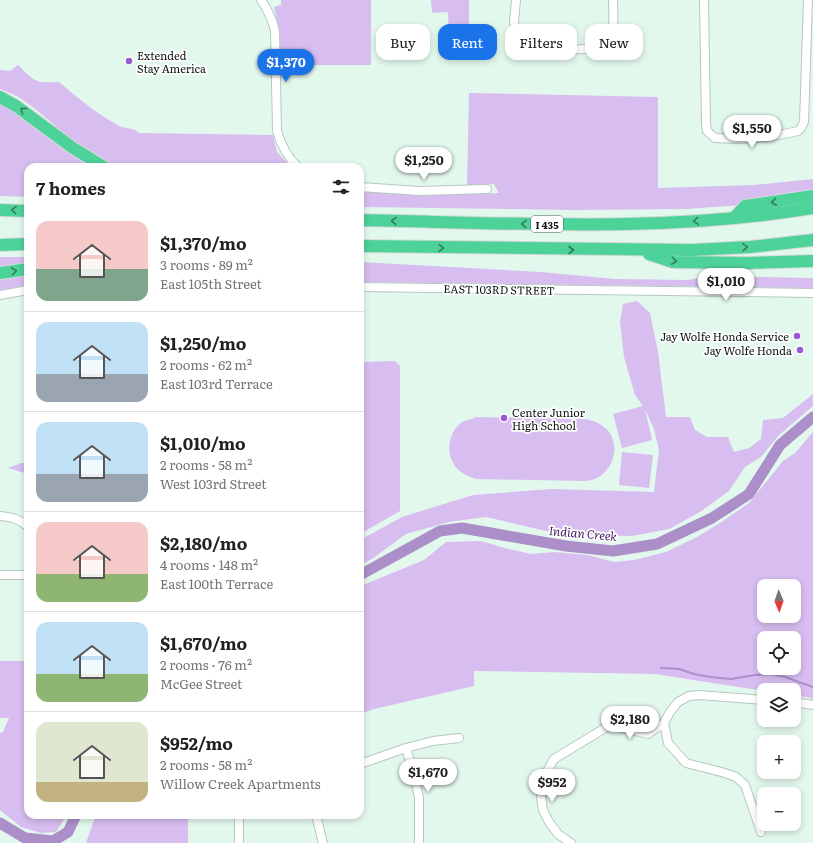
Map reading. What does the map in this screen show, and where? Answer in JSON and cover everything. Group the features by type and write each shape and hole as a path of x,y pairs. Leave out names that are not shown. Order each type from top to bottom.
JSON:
{"highway":[{"path":"0,97 16,106 73,148 97,163"},
{"path":"734,218 745,206 813,196"},
{"name":"I 435","path":"364,220 636,224 760,216 813,208"},
{"path":"0,210 24,211"},
{"path":"364,246 636,250 722,249 813,240"},
{"path":"0,245 24,244"},
{"path":"636,250 673,262 747,263 813,261"},
{"path":"0,273 24,270"}],"street":[{"path":"261,0 272,19 275,31 277,131 280,142 295,163"},
{"path":"516,0 514,22 516,32 524,43 533,49 544,51 602,49 609,46 612,38 613,0"},
{"path":"704,0 707,131 715,138 738,140 768,138 798,131 804,122 808,0"},
{"path":"364,187 420,191 487,189"},
{"name":"EAST 103RD STREET","path":"364,287 813,293"},
{"path":"0,295 24,291"},
{"path":"0,516 12,517 24,523"},
{"path":"0,575 24,575"},
{"path":"570,843 558,834 542,810 541,797 544,777 554,759 610,725 648,734 664,723 678,702 689,696 699,695 757,700"},
{"path":"801,703 813,705"},
{"path":"664,723 668,743 686,763 725,772 736,777 745,785 761,832"},
{"path":"364,763 406,748 433,741 459,738"},
{"path":"406,748 419,798 419,843"},
{"path":"239,819 239,843"},
{"path":"317,819 323,843"}],"shaded area":[{"path":"281,0 371,0 371,65 284,65 280,61 279,29 274,7 281,5"},
{"path":"431,0 469,0 469,24 448,24 448,12 432,13"},
{"path":"18,65 28,75 40,82 59,82 103,116 119,126 132,129 139,133 273,135 277,152 287,163 105,163 88,153 23,100 0,89 0,70 10,71"},
{"path":"469,93 658,97 658,188 754,185 813,179 813,191 742,205 686,209 576,210 364,207 364,191 430,194 499,193 494,184 467,185"},
{"path":"0,104 20,116 87,163 24,163 24,197 0,196"},
{"path":"0,257 24,257 24,266 0,269"},
{"path":"364,262 541,272 615,279 689,280 709,276 813,278 813,288 364,282"},
{"path":"24,274 24,286 0,290 0,277"},
{"path":"637,301 650,313 658,352 666,417 690,417 695,430 707,437 728,437 734,452 749,448 761,439 763,420 783,418 813,394 813,406 779,435 761,457 745,467 729,491 700,512 669,529 632,536 584,535 546,531 486,517 449,522 406,534 372,559 364,563 364,538 402,517 473,495 552,489 654,492 659,450 654,429 645,409 652,440 622,448 613,414 643,406 635,395 624,357 620,322 623,304"},
{"path":"395,361 400,366 400,511 364,532 364,362"},
{"path":"476,417 584,419 592,421 602,425 610,433 613,440 614,455 607,469 602,475 595,479 583,481 476,479 457,469 451,458 449,446 455,429 464,421"},
{"path":"813,432 813,700 811,698 801,696 801,683 757,683 757,690 655,674 474,671 474,686 364,713 364,585 424,560 446,542 481,541 531,554 554,552 588,555 614,562 634,560 666,552 697,537 749,503 783,461 795,453"},
{"path":"622,452 653,455 649,488 619,485"},
{"path":"21,463 24,463 24,473 8,468"},
{"path":"0,661 24,661 24,819 64,819 56,832 41,833 21,827 0,810 0,733 3,732 9,718 0,718"},
{"path":"95,819 188,819 188,843 86,843"}],"waterway":[{"name":"Indian Creek","path":"364,573 440,531 462,528 566,546 613,551 657,544 712,518 749,494 780,445 813,417"},
{"path":"661,668 679,669 694,674 731,679 770,674 785,677 813,687"},
{"name":"Indian Creek","path":"0,823 25,838 53,841 68,832 74,819"}],"place":[{"name":"Extended Stay America","path":"129,61"},
{"name":"Jay Wolfe Honda Service","path":"797,336"},
{"name":"Jay Wolfe Honda","path":"800,350"},
{"name":"Center Junior High School","path":"504,418"}]}
